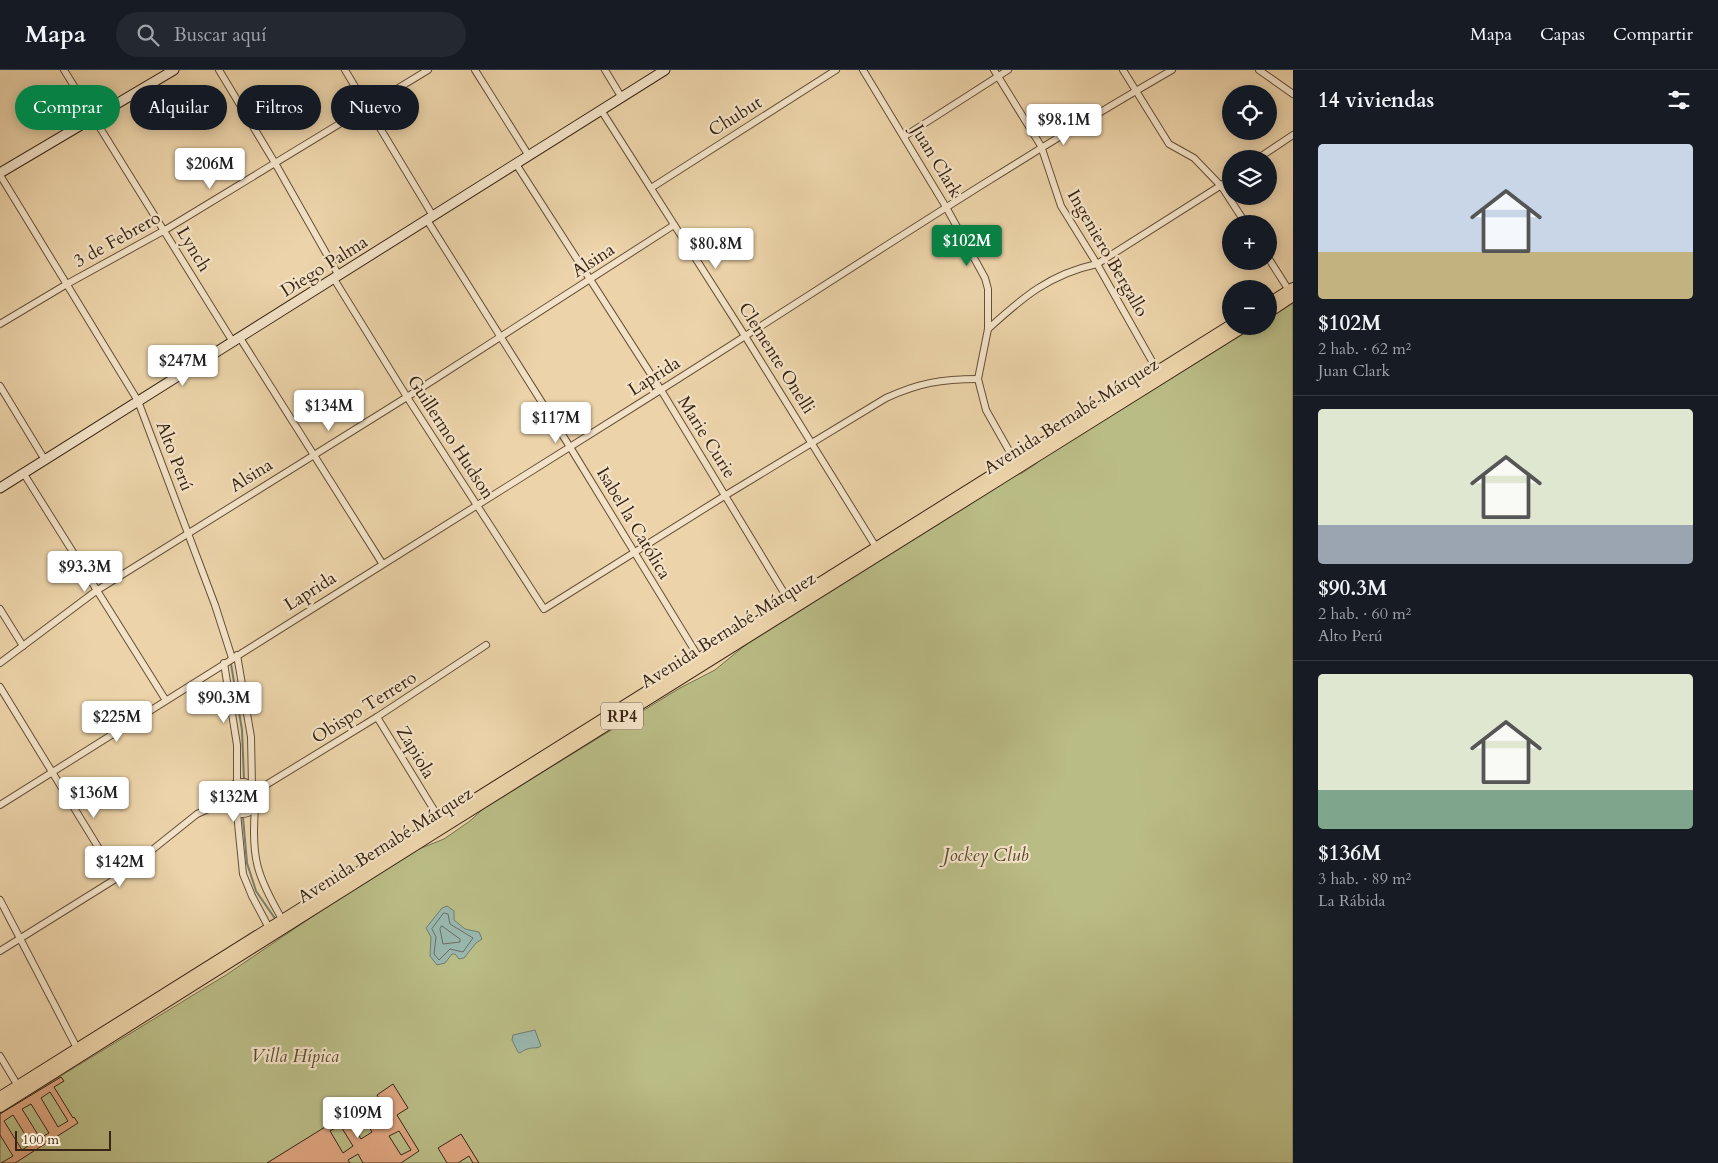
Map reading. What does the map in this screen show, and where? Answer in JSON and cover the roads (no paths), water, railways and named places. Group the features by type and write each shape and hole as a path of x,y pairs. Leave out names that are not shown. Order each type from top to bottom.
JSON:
{"main road":[{"path":"120,103 174,70"},
{"name":"Diego Palma","path":"0,488 665,70"},
{"path":"0,174 75,130"},
{"path":"1277,299 1292,293"},
{"path":"1277,305 1292,293"},
{"name":"Avenida Bernabé Márquez","path":"0,1107 442,824 1017,464 1157,370 1222,330"},
{"name":"Avenida Bernabé Márquez","path":"702,661 789,601 876,547 1230,335"},
{"name":"Avenida Bernabé Márquez","path":"0,1097 282,919 442,824"}],"street":[{"name":"Lynch","path":"64,70 73,85"},
{"name":"Guillermo Hudson","path":"218,70 275,163 336,278 407,397 544,610 634,553"},
{"name":"Isabel la Católica","path":"346,70 355,85"},
{"name":"3 de Febrero","path":"403,85 428,70"},
{"path":"475,70 529,156"},
{"path":"605,70 622,98"},
{"name":"Chubut","path":"651,188 836,70"},
{"name":"Juan Clark","path":"863,70 905,136 984,278 988,289 988,329 978,379 986,410 1017,464"},
{"name":"Ingeniero Bergallo","path":"994,70 1041,146 1061,206 1097,264 1157,370"},
{"path":"905,136 1008,70"},
{"path":"988,329 1016,303 1052,278 1097,264 1222,187 1194,158 1169,144 1123,70"},
{"name":"Laprida","path":"0,805 165,699 661,390 1041,146 1172,70"},
{"path":"1259,70 1293,94"},
{"name":"Clemente Onelli","path":"601,110 812,442 876,547"},
{"name":"3 de Febrero","path":"0,324 67,284 165,230 331,129"},
{"name":"Lynch","path":"101,130 236,340 314,454 382,564"},
{"name":"Isabel la Católica","path":"381,130 430,218 501,337 702,661"},
{"path":"1270,150 1293,135"},
{"name":"Marie Curie","path":"516,164 661,390 789,601"},
{"name":"Alto Perú","path":"0,174 138,401 234,656 250,738 254,788"},
{"name":"Alsina","path":"0,663 96,590 407,397 674,225"},
{"path":"1276,270 1292,293"},
{"path":"634,553 886,398 911,386 953,379 978,379"},
{"path":"0,386 45,460"},
{"path":"24,474 165,699"},
{"path":"0,609 23,646"},
{"name":"Obispo Terrero","path":"254,788 377,717 486,646"},
{"path":"224,664 237,745 237,783"},
{"path":"0,687 117,878"},
{"name":"Zapiola","path":"377,717 442,824"},
{"path":"255,808 246,814 237,813 230,808 226,801 227,792 237,783 247,783 254,788 258,800 255,808 253,847 256,866 266,890 282,919"},
{"path":"0,951 117,878 197,814 226,801"},
{"path":"237,813 243,874 269,928"},
{"path":"0,900 22,938 77,1048"},
{"path":"0,1056 18,1086"}],"water":[{"path":"447,906 454,911 454,920 465,929 479,932 482,939 476,943 464,958 459,959 455,954 452,954 445,963 437,965 430,956 431,937 426,928 442,908"},
{"path":"535,1030 541,1046 518,1052 512,1040 513,1035"}],"waterway":[{"path":"231,664 242,730 244,780"},
{"path":"242,810 243,786"},
{"path":"243,817 247,863 256,891 276,920"}],"park label":[{"name":"Jockey Club","path":"986,855"},
{"name":"Villa Hípica","path":"295,1056"}]}
